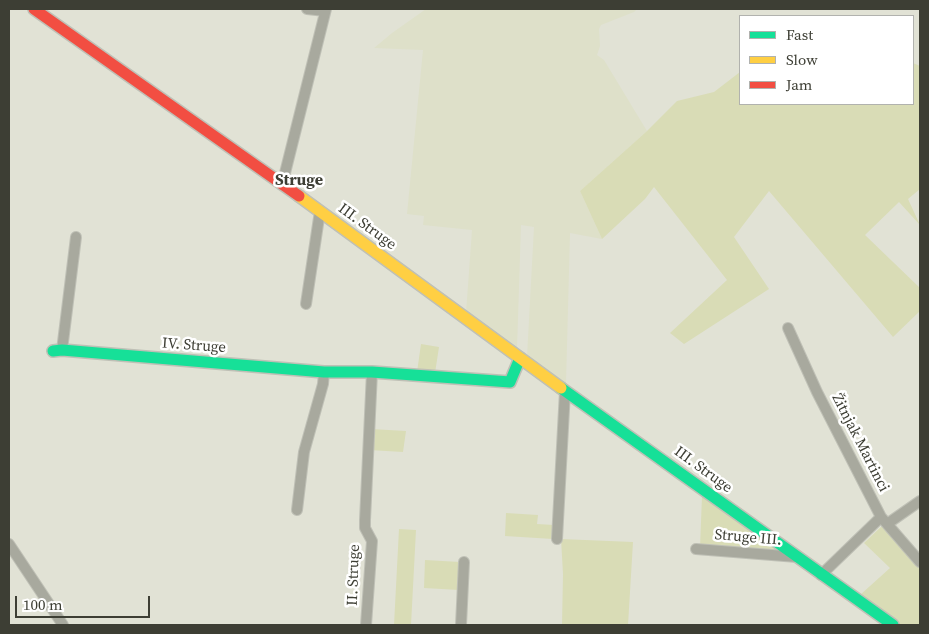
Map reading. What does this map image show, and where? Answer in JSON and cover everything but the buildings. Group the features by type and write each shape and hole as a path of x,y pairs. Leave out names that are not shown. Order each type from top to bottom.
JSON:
{"street":[{"name":"III. Struge","path":"34,9 320,211 565,391 893,625"},
{"path":"282,185 325,10 307,9"},
{"name":"III. Struge","path":"306,304 320,211"},
{"name":"IV. Struge","path":"76,237 58,350 324,372 372,372 510,382 520,358"},
{"name":"Žitnjak Martinci","path":"788,328 817,392 884,521 920,562"},
{"path":"298,510 304,452 323,384 324,372"},
{"name":"II. Struge","path":"366,625 372,541 365,528 372,372"},
{"path":"557,539 565,391"},
{"path":"821,575 884,521 920,501"},
{"path":"9,544 63,625"},
{"name":"Struge III.","path":"696,549 797,557"},
{"path":"461,625 464,562"}],"shaded area":[{"path":"426,9 637,9 634,12 601,25 599,29 600,46 597,55 604,60 647,131 580,191 602,239 570,233 566,383 527,357 534,227 521,225 517,349 466,313 472,230 423,225 424,216 407,214 423,50 374,48"},
{"path":"914,63 920,66 920,189 908,199 920,225 899,202 865,235 920,288 920,311 893,337 769,191 734,237 769,289 684,344 670,333 727,280 654,187 645,199 602,239 580,191 647,131 677,101 714,92 739,73 739,105 914,105"},
{"path":"421,344 439,347 435,373 417,372"},
{"path":"371,429 406,431 403,452 369,450"},
{"path":"702,496 777,550 775,554 700,548"},
{"path":"506,513 538,515 537,524 554,525 553,539 505,536"},
{"path":"883,525 920,568 920,625 900,625 860,595 890,568 864,543"},
{"path":"399,529 416,530 411,625 394,625"},
{"path":"561,539 633,542 628,625 562,625 563,574"},
{"path":"425,560 460,562 459,590 424,588"}],"traffic: fast":[{"path":"53,351 62,350 324,372 372,372 510,382 520,358"},
{"path":"561,388 893,625"}],"traffic: slow":[{"path":"299,196 561,388"}],"traffic: jam":[{"path":"34,9 299,196"}],"district":[{"name":"Struge","path":"299,181"}]}
